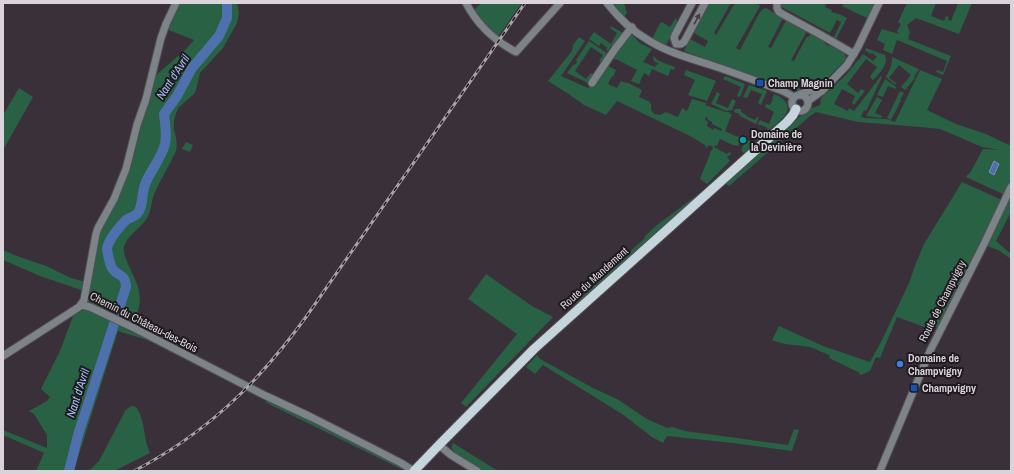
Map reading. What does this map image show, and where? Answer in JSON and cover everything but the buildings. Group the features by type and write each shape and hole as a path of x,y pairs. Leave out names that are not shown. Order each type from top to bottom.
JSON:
{"main road":[{"name":"Route du Mandement","path":"414,471 534,349 787,122 796,109"}],"street":[{"name":"Chemin du Château-des-Bois","path":"176,3 161,38 146,99 137,125 126,169 114,199 96,234 85,297 81,305 90,307 132,327 264,395 366,444 414,471"},
{"path":"466,3 474,16 496,40 516,52 560,3"},
{"path":"607,3 638,34 650,42 672,52 797,96 806,97 808,106 800,111 792,104 797,96 827,85"},
{"path":"672,52 676,44 674,38 692,3"},
{"path":"676,44 683,43 706,3"},
{"path":"777,3 776,8 782,13 854,54"},
{"path":"808,101 822,91 847,65 879,3"},
{"path":"592,83 632,27"},
{"path":"678,30 685,31 688,35"},
{"name":"Route de Champvigny","path":"880,471 930,351 1011,187"},
{"path":"3,356 81,305"},
{"path":"439,445 450,455 477,471"}],"green space":[{"path":"179,3 237,3 239,13 237,23 223,48 200,73 194,94 179,107 174,124 177,143 176,151 155,192 147,218 131,235 124,247 125,256 137,285 140,298 140,304 135,320 126,320 108,314 90,304 88,301 98,235 107,216 154,77 185,50 194,40 166,29","holes":["111,234 117,234 111,244 105,248 106,241"]},
{"path":"481,3 522,3 497,38 474,12"},
{"path":"612,3 624,3 627,13 624,17"},
{"path":"710,3 731,3 714,33 716,35 735,3 756,3 760,6 736,48 740,50 760,12 766,8 783,18 768,47 771,48 786,21 789,21 807,31 791,60 794,61 806,38 812,34 825,42 825,44 830,45 845,54 846,59 827,79 810,88 797,91 684,51 690,39 705,47 708,41 694,33"},
{"path":"780,3 826,3 825,7 832,10 831,12 847,18 836,39 834,37 841,22 837,20 830,33 780,6"},
{"path":"844,3 876,3 869,19 842,6"},
{"path":"907,3 936,3 931,16 944,21 946,16 949,17 948,20 951,21 958,3 972,3 959,34 916,18 907,25 910,32 908,39 951,56 943,75 936,72 937,70 943,72 947,61 897,40 892,54 883,50 885,44 877,40 882,29 899,34 897,31 901,24 898,22"},
{"path":"676,18 678,24 666,45 652,39 660,23 662,22 670,27"},
{"path":"611,26 623,33 614,46 612,45 608,51 606,50 607,48 601,43 599,46 589,39 594,32 611,44 617,33 610,28"},
{"path":"631,34 640,43 652,49 643,62 655,67 659,64 654,61 654,56 657,60 675,67 674,70 671,69 668,76 652,69 649,76 644,73 639,84 631,81 637,70 613,59 621,44"},
{"path":"579,37 585,41 561,76 588,88 591,85 594,87 593,82 608,64 616,70 608,84 617,88 621,81 642,90 639,97 650,102 651,110 654,114 660,115 666,112 678,117 682,108 687,111 692,99 706,103 705,105 730,112 729,114 732,114 725,131 741,137 740,143 738,146 733,145 720,139 717,146 715,145 714,147 727,154 730,152 731,154 727,157 730,161 707,184 700,179 713,147 709,145 706,148 705,145 690,136 617,101 606,115 584,105 548,81 572,51 573,45","holes":["706,117 708,118 707,119 712,122 712,124 722,129 721,131 714,128 713,130 707,126 708,122 705,120"]},
{"path":"589,41 607,53 605,55 607,56 602,63 599,61 603,55 591,47 575,71 586,79 591,73 594,75 588,83 567,73 574,64 575,65 577,62 576,60"},
{"path":"866,48 885,55 886,62 883,69 873,80 870,77 877,67 866,59 847,84 858,93 861,89 865,91 854,105 852,103 855,96 842,89 834,104 848,111 849,108 854,111 881,76 882,77 866,111 864,110 861,117 887,119 895,122 920,70 942,79 927,110 956,124 986,134 1009,145 1011,136 1011,181 1005,195 966,177 970,173 983,149 1000,150 982,147 940,129 858,122 816,112 729,186 725,183 803,114 820,105 822,97 846,75 863,54 873,61 877,57 865,50"},
{"path":"892,57 919,69 914,77 915,78 905,90 901,87 911,75 899,65 889,78 896,83 895,85 886,77 891,65"},
{"path":"686,70 716,81 707,101 688,95 695,80 684,75"},
{"path":"725,76 745,84 740,97 737,96 741,87 723,79"},
{"path":"885,79 896,87 896,89 888,86 883,97 877,95"},
{"path":"749,85 767,91 761,105 758,103 762,94 751,90 747,98 743,97"},
{"path":"19,88 33,97 3,150 3,115"},
{"path":"900,91 904,93 891,120 887,118"},
{"path":"717,92 720,94 716,103 728,108 732,99 736,101 732,110 726,111 711,104"},
{"path":"774,94 786,102 788,108 783,117 768,130 766,127 757,124 760,120 769,124 774,112 765,107 766,104 770,105"},
{"path":"877,97 882,100 875,113 882,116 881,118 866,116"},
{"path":"735,109 741,109 741,112 746,116 755,120 759,117 756,124 734,112"},
{"path":"746,139 754,144 744,153 741,150"},
{"path":"186,142 193,145 190,152 182,149"},
{"path":"962,182 1002,200 938,328 933,326 930,329 897,317 880,358 876,357 870,371 861,375 858,372 829,358 830,356 810,347 786,344 772,340 779,326 823,346 870,362 909,283 924,244"},
{"path":"700,193 701,194 577,304 576,303 657,225"},
{"path":"1011,195 1011,212 996,241 1011,254 1011,259 998,250 987,246"},
{"path":"3,250 46,266 71,278 86,282 84,291 40,276 3,260"},
{"path":"486,274 532,306 553,317 466,407 461,403 517,334 468,299"},
{"path":"86,308 112,321 107,331 74,436 65,471 36,471 44,453 3,435 3,430 47,448 47,435 34,414 29,411 47,401 50,397 41,389 60,351 73,316"},
{"path":"117,324 134,333 140,334 241,387 147,340 118,331 74,470 79,471 71,471 81,435"},
{"path":"537,355 540,359 593,388 617,399 647,419 667,428 672,427 685,431 788,445 794,429 799,430 792,451 667,436 663,443 652,437 622,414 543,365 535,374 526,367"},
{"path":"269,400 400,465 401,469 265,402"},
{"path":"132,406 136,407 139,412 150,453 114,471 85,471 91,469 99,461 125,411"},
{"path":"453,443 498,471 484,471 456,454 452,447"}],"water":[{"path":"994,161 999,164 994,175 989,172"}],"waterway":[{"name":"Nant d'Avril","path":"117,315 126,287 126,282 123,277 114,271 111,266 107,250 108,244 126,220 136,215 139,211 142,203 144,186 165,144 166,133 164,114 177,96 192,68 219,36 227,18 227,3"},
{"name":"Nant d'Avril","path":"69,471 78,435 114,324"}],"railway":[{"path":"134,471 185,440 208,423 250,385 269,364 306,317 525,3"}],"place":[{"name":"Champ Magnin","path":"760,83"},
{"name":"Domaine de la Devinière","path":"743,140"},
{"name":"Domaine de Champvigny","path":"900,364"},
{"name":"Champvigny","path":"914,388"}]}
